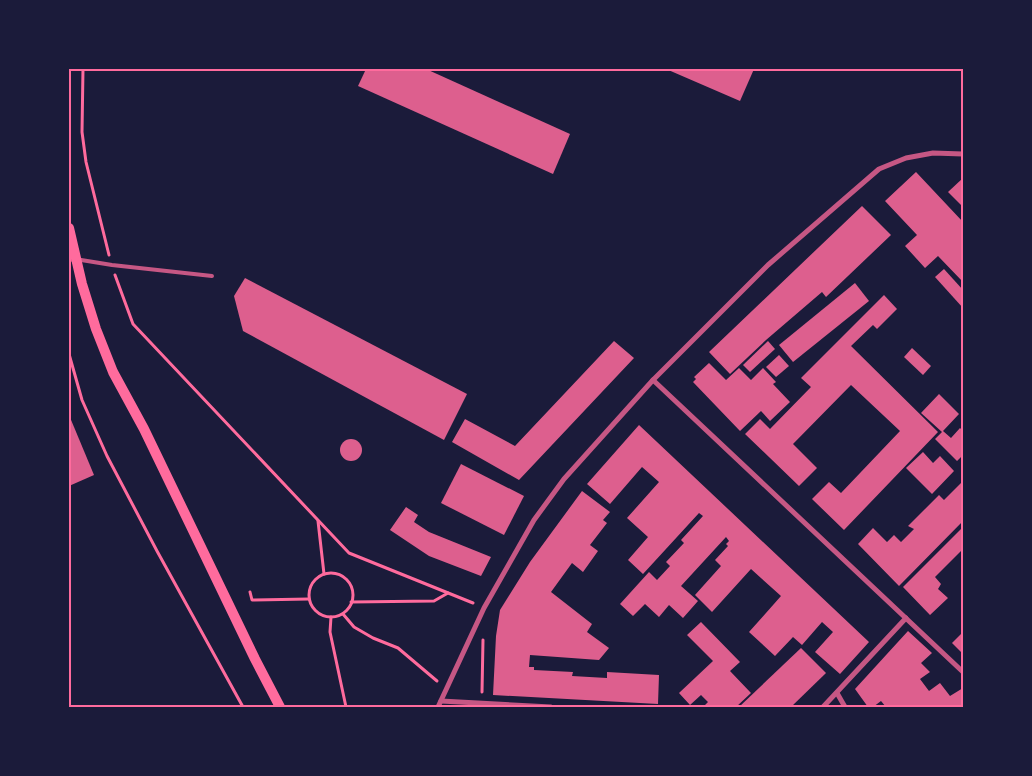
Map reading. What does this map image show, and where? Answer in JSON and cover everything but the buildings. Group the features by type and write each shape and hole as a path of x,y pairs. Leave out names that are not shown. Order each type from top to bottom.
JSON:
{"main road":[{"path":"69,228 72,259 113,372 144,429 280,707"}],"street":[{"path":"438,707 484,608 538,513 564,479 653,380 768,265 879,169 906,158 932,153 963,154"},
{"path":"653,380 963,672"},
{"path":"823,707 906,618"},
{"path":"837,693 845,707"},
{"path":"441,701 551,707"}],"lane":[{"path":"72,259 212,276"}],"path":[{"path":"83,69 82,132 86,162 112,265 132,324 349,553 484,608"},
{"path":"69,354 82,400 107,456 243,707"},
{"path":"318,520 324,574"},
{"path":"324,574 337,574 348,581 353,592 351,602 343,614 331,618 321,615 313,608 309,598 310,588 316,579 324,574"},
{"path":"250,592 252,600 309,598"},
{"path":"351,602 434,601 448,593"},
{"path":"343,614 354,627 373,638 398,648 446,688"},
{"path":"331,618 330,632 346,707"},
{"path":"482,704 483,637"}]}
